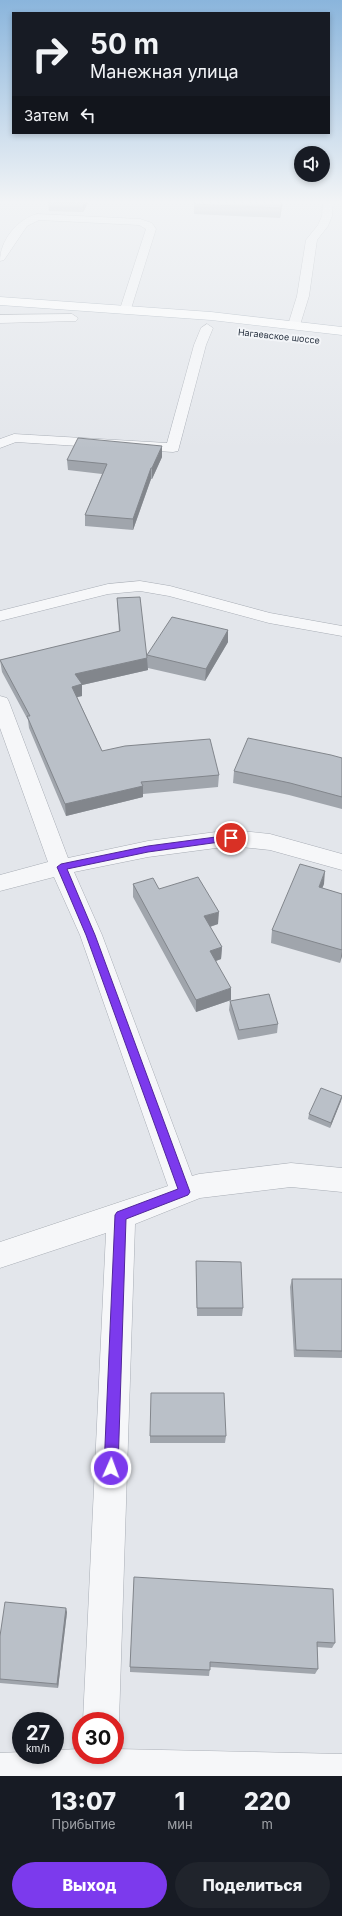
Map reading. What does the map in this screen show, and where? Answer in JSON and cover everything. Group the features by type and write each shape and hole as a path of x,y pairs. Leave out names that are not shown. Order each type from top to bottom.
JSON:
{"main road":[{"name":"Нагаевское шоссе","path":"0,301 126,309 342,331"},
{"name":"Нагаевское шоссе","path":"0,314 222,330"},
{"name":"Нагаевское шоссе","path":"238,332 342,343"}],"street":[{"path":"126,309 134,284"},
{"path":"294,325 303,296 305,284"},
{"path":"0,320 72,318"},
{"path":"0,444 14,438 173,448 200,345 207,328"},
{"path":"0,616 108,589 140,586 170,591 270,618 342,631"},
{"path":"0,702 61,867 90,935 184,1192"},
{"path":"0,883 61,867 148,849 231,838 270,842 342,862"},
{"path":"0,1255 121,1215 199,1186 291,1175 342,1180"},
{"path":"102,1712 121,1215"},
{"path":"124,1762 342,1772"},
{"path":"0,1770 72,1764"}],"building":[{"path":"78,438 162,446 151,468 133,519 85,515 107,464 67,460"},
{"path":"140,597 147,658 75,674 82,684 72,687 102,751 125,746 210,739 219,775 141,782 143,786 65,804 27,716 30,716 0,660 120,631 117,598"},
{"path":"172,617 228,630 206,669 147,655"},
{"path":"248,738 342,758 342,797 290,783 234,771"},
{"path":"300,864 325,871 319,887 342,894 342,950 272,930"},
{"path":"198,877 219,912 204,916 222,947 210,951 231,988 196,1000 133,884 153,878 159,889"},
{"path":"269,994 278,1024 239,1030 230,1001"},
{"path":"321,1088 342,1096 331,1123 309,1114"},
{"path":"196,1261 241,1262 243,1308 197,1308"},
{"path":"292,1279 342,1279 342,1351 296,1350"},
{"path":"151,1393 224,1393 226,1436 150,1436"},
{"path":"134,1577 333,1589 335,1643 317,1642 318,1669 210,1662 210,1670 130,1667"},
{"path":"5,1602 66,1608 57,1684 0,1679 0,1636"}],"route":[{"path":"111,1468 121,1215 184,1192 169,1146 90,935 61,867 148,849 231,838"}]}
